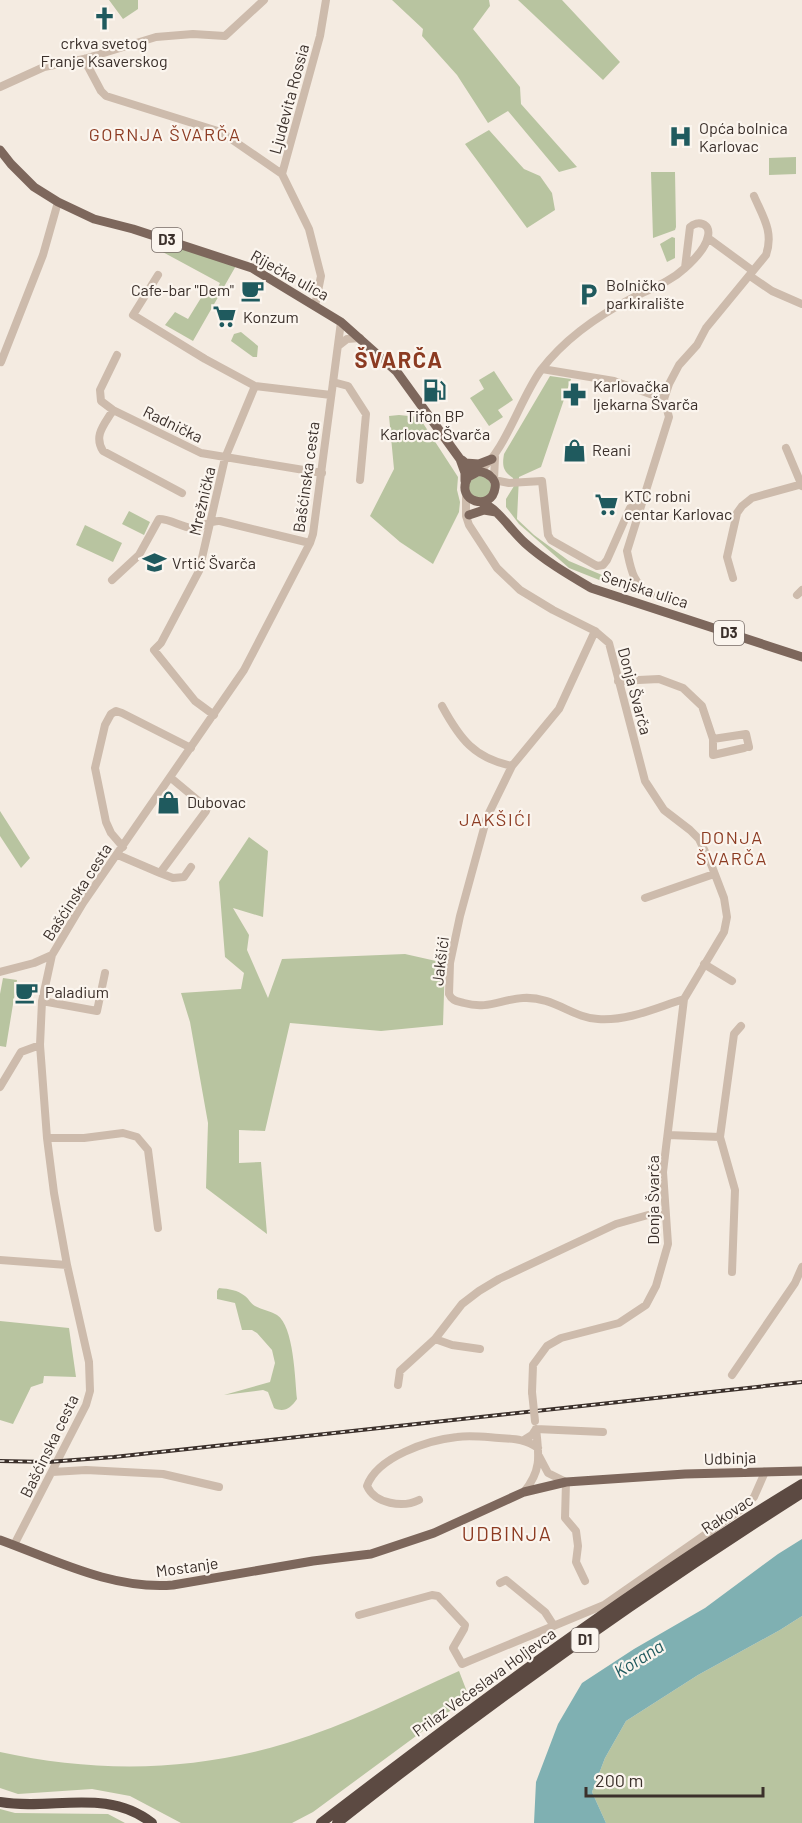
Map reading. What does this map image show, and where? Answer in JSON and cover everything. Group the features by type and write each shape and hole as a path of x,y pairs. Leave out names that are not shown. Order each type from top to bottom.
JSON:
{"highway":[{"name":"Rakovac","path":"671,1574 802,1484"},
{"name":"Rakovac","path":"671,1574 802,1493"},
{"name":"Prilaz Većeslava Holjevca","path":"321,1823 671,1574"},
{"name":"Prilaz Većeslava Holjevca","path":"337,1823 481,1708"},
{"path":"0,1802 25,1806 99,1802 128,1809 152,1823"}],"main road":[{"name":"Riječka ulica","path":"0,150 34,187 58,202 94,219 252,268 341,322"},
{"name":"D3","path":"341,322 398,372 462,461 465,487 471,500 481,502"},
{"path":"462,461 479,464 493,457"},
{"name":"D3","path":"462,461 487,473 494,485"},
{"path":"465,487 471,474 479,471"},
{"path":"481,502 490,498 494,485"},
{"path":"494,485 495,503 499,514"},
{"name":"Senjska ulica","path":"481,502 499,514 527,545 564,573 591,588 802,657"},
{"path":"469,518 484,510 499,514"},
{"path":"765,1472 802,1471"},
{"name":"Udbinja","path":"313,1562 371,1554 410,1542 524,1492 566,1482 765,1472"},
{"name":"Mostanje","path":"0,1540 128,1585 151,1587 173,1586 313,1562"}],"street":[{"path":"0,87 44,67 84,59 165,36 193,34 225,36 264,0"},
{"name":"Ljudevita Rossia","path":"315,306 321,276 309,229 282,174 320,36 326,0"},
{"path":"84,59 106,96 221,132 282,174"},
{"path":"651,594 639,587 627,551 669,417 664,399 669,384 680,365 697,345 706,328 766,255 770,244 769,231 753,196"},
{"path":"1,362 42,255 58,202"},
{"path":"479,471 493,457 525,395 542,369 573,336 610,310 659,287 685,268 697,257 708,238 708,230 700,222 690,227 685,268"},
{"path":"708,238 772,291 802,304"},
{"path":"158,275 133,315 205,359 255,386 331,395"},
{"name":"Bašćinska cesta","path":"14,1545 86,1405 90,1391 89,1362 67,1265 47,1138 40,1045 42,1001 52,955 83,903 214,715 260,641 310,543 322,473 341,322"},
{"path":"338,346 347,339 360,338"},
{"path":"117,355 100,390 101,401 113,410 99,434 98,442 103,451 182,493"},
{"path":"542,369 614,381 664,399"},
{"path":"333,382 348,386 366,414 360,480"},
{"name":"Mrežnička","path":"214,715 195,701 154,650 161,643 199,571 225,458 255,386"},
{"name":"Radnička","path":"113,410 201,453 322,473"},
{"path":"733,578 727,557 737,513 742,506 752,498 802,484 786,448"},
{"path":"493,457 494,485 542,482 548,535 556,544 597,566 607,561 630,508 641,505"},
{"name":"Donja Švarča","path":"465,487 469,518 487,554 513,584 553,610 595,631 609,643 645,782 664,810 699,839 724,898 727,917 724,932 684,999 663,1172 668,1244 652,1296 646,1305 619,1323 561,1338 547,1346 533,1365 532,1392 536,1425"},
{"path":"469,518 475,505 481,502"},
{"path":"112,580 139,555 159,519 191,528 202,527 212,520 220,521 310,543"},
{"name":"Jakšići","path":"595,631 559,709 512,766 495,798 482,836 450,963 448,982 450,998 468,1004 486,1006 519,998 537,998 555,1003 588,1018 599,1019 630,1017 684,999"},
{"path":"618,681 659,679 683,688 702,706 713,739 713,755 746,748 746,734 713,739"},
{"path":"442,706 462,739 479,754 495,762 512,766"},
{"path":"191,748 116,711 111,714 105,725 95,768 106,822 120,851 173,878 184,877 191,867"},
{"path":"160,873 207,808 171,778"},
{"path":"645,898 714,874"},
{"path":"0,972 34,963 52,955"},
{"path":"34,963 50,970"},
{"path":"704,964 732,981"},
{"path":"42,1001 97,1011 105,973"},
{"path":"732,1272 735,1190 720,1137 734,1035 741,1026"},
{"path":"0,1087 14,1060 21,1053 40,1045"},
{"path":"47,1138 84,1138 123,1133 137,1137 148,1150 158,1228"},
{"path":"668,1135 720,1137"},
{"path":"398,1385 400,1371 435,1339 462,1304 479,1290 616,1224 648,1215 666,1215"},
{"path":"0,1260 67,1265"},
{"path":"732,1375 795,1283 802,1267"},
{"path":"435,1339 452,1346 480,1349"},
{"path":"536,1425 603,1432"},
{"path":"419,1500 410,1504 399,1504 382,1500 370,1493 367,1486 380,1466 434,1441 458,1437 524,1440 532,1436 536,1425"},
{"path":"524,1492 536,1474 538,1452 536,1425"},
{"path":"524,1440 538,1452 548,1473 566,1482 565,1518 576,1531 578,1546 576,1562 585,1581"},
{"path":"52,1472 86,1470 164,1474 219,1487"},
{"name":"Udbinja","path":"359,1616 432,1595 438,1596 465,1625 453,1648 462,1664 604,1605 742,1509 754,1497 765,1472"},
{"path":"500,1583 506,1580 545,1612 554,1626"}],"green space":[{"path":"109,0 138,0 138,9 123,19"},
{"path":"392,0 489,0 490,6 473,29 520,87 521,104 577,167 559,172 508,111 488,123 457,75 422,36 423,29"},
{"path":"518,0 562,0 620,62 603,80"},
{"path":"489,130 524,169 540,176 552,193 555,210 527,228 465,144"},
{"path":"796,157 796,174 769,175 769,158"},
{"path":"651,172 675,172 675,230 653,238"},
{"path":"672,237 675,238 675,258 667,262 660,244"},
{"path":"163,239 237,264 193,341 165,325 175,312 188,319 204,293 213,297 220,283 159,250"},
{"path":"241,332 258,346 257,357 253,357 231,341 234,334"},
{"path":"494,371 513,400 498,410 503,417 489,426 470,398 484,389 479,380"},
{"path":"550,376 571,379 541,467 519,477 517,519 569,561 628,586 627,591 569,568 519,524 506,507 506,499 514,486 513,478 504,468 504,454"},
{"path":"389,416 419,417 458,477 459,512 433,564 400,542 370,516 394,469"},
{"path":"480,476 488,479 491,487 488,495 480,498 472,495 469,487 472,479"},
{"path":"129,511 150,522 144,535 122,524"},
{"path":"85,525 122,543 113,562 76,545"},
{"path":"0,811 30,858 21,868 0,836"},
{"path":"249,837 268,851 263,917 233,908 249,935 247,950 268,998 282,959 405,954 445,963 443,1025 381,1031 290,1023 265,1131 239,1130 239,1163 261,1162 267,1234 206,1188 208,1123 190,1022 181,993 241,989 244,973 225,957 219,882"},
{"path":"3,978 17,980 6,1047 0,1046 0,994"},
{"path":"219,1288 239,1292 254,1305 277,1315 283,1321 293,1354 297,1399 287,1409 274,1408 268,1392 263,1390 224,1395 270,1382 275,1363 272,1350 257,1333 252,1330 242,1330 235,1303 217,1299"},
{"path":"0,1321 69,1328 76,1377 44,1376 43,1383 31,1387 13,1424 0,1420"},
{"path":"802,1616 802,1823 606,1823 592,1792 605,1758 626,1721 698,1675"},
{"path":"459,1671 469,1697 313,1812 292,1823 181,1823 130,1796 92,1789 18,1794 0,1788 0,1752 72,1764 108,1766 180,1764 216,1760 252,1753 331,1728"},
{"path":"0,1809 15,1813 108,1814 125,1823 0,1823"}],"water":[{"name":"Korana","path":"802,1539 802,1616 698,1675 626,1721 605,1758 592,1792 606,1823 534,1823 536,1782 558,1724 582,1683 634,1649 705,1608"}],"railway":[{"path":"0,1461 48,1462 114,1457 802,1382"}],"place":[{"name":"crkva svetog Franje Ksaverskog","path":"104,18"},
{"name":"Opća bolnica Karlovac","path":"681,137"},
{"name":"Cafe-bar \"Dem\"","path":"252,290"},
{"name":"Bolničko parkiralište","path":"588,294"},
{"name":"Konzum","path":"225,317"},
{"name":"Tifon BP Karlovac Švarča","path":"435,391"},
{"name":"Karlovačka ljekarna Švarča","path":"575,395"},
{"name":"Reani","path":"574,450"},
{"name":"KTC robni centar Karlovac","path":"606,505"},
{"name":"Vrtić Švarča","path":"154,563"},
{"name":"Dubovac","path":"169,802"},
{"name":"Paladium","path":"27,992"}],"district":[{"name":"GORNJA ŠVARČA","path":"165,135"},
{"name":"ŠVARČA","path":"399,360"},
{"name":"JAKŠIĆI","path":"496,820"},
{"name":"DONJA ŠVARČA","path":"732,848"},
{"name":"UDBINJA","path":"507,1534"}]}
